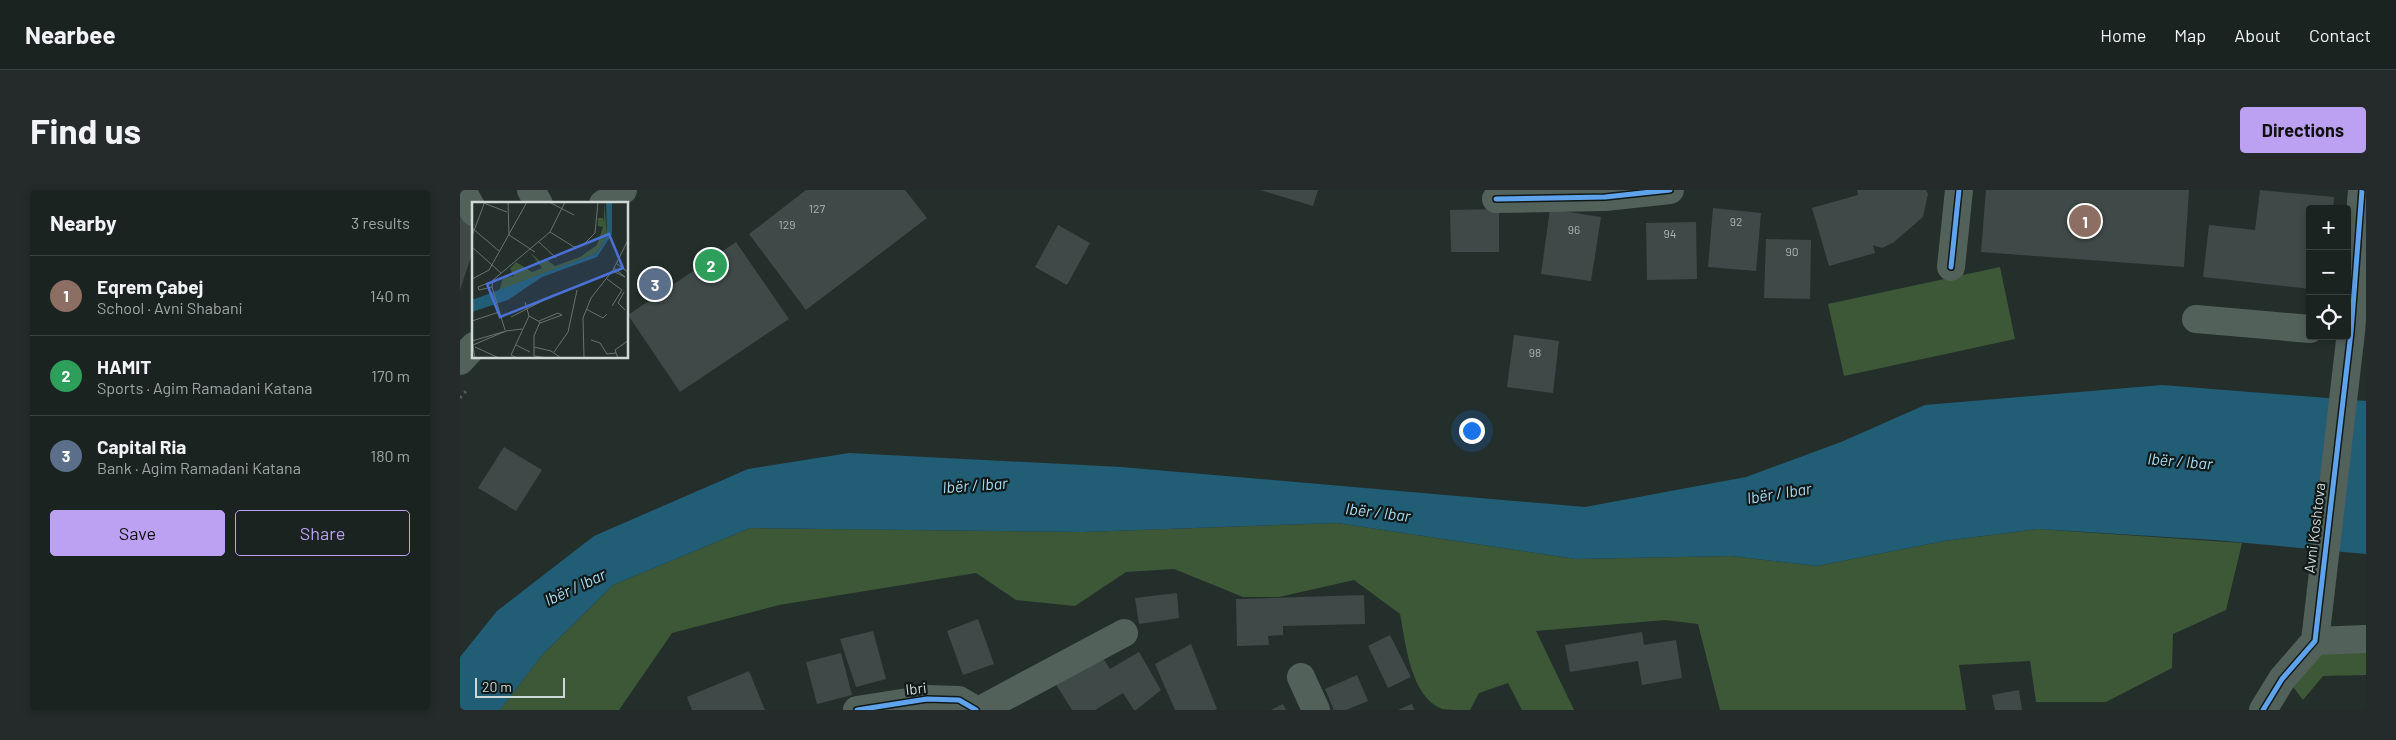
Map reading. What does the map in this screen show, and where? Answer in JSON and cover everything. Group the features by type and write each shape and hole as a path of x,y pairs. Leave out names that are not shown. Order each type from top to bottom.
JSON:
{"street":[{"path":"462,190 472,208"},
{"path":"531,190 538,202"},
{"path":"1496,198 1606,197 1670,190"},
{"path":"1951,267 1959,190"},
{"name":"Avni Koshtova","path":"2351,321 2361,267 2362,190"},
{"path":"2196,319 2306,329"},
{"name":"Avni Koshtova","path":"2315,641 2348,340"},
{"path":"460,361 472,348"},
{"path":"980,710 1124,633"},
{"path":"2263,710 2282,679 2315,641 2366,639"},
{"path":"1300,677 1316,710"},
{"name":"Ibri","path":"857,710 927,699 959,700 976,710"}],"green space":[{"path":"2000,267 2015,339 1844,376 1828,304"},
{"path":"1337,523 1576,559 1731,556 1817,566 1944,541 2038,529 2242,543 2226,610 2173,634 2172,668 2106,702 2036,702 2030,661 1959,665 1966,710 1720,710 1698,624 1665,620 1536,631 1574,710 1522,710 1508,683 1479,693 1470,710 1442,709 1431,702 1416,681 1407,654 1400,614 1354,580 1279,597 1243,597 1174,569 1126,572 1075,606 1016,600 976,573 779,605 672,633 619,710 500,710 543,654 613,585 750,528 1083,532"},
{"path":"2366,647 2366,675 2323,676 2303,700 2290,683 2323,648"}],"water":[{"name":"Ibër / Ibar","path":"2162,385 2366,401 2366,554 2214,540 2038,529 1944,541 1817,566 1731,556 1576,559 1337,523 1083,532 750,528 613,585 543,654 500,710 460,710 460,657 497,611 594,536 748,469 849,453 1121,467 1585,507 1746,477 1841,442 1925,405"}],"building":[{"path":"806,190 905,190 927,218 806,310 749,234"},
{"path":"1260,190 1318,190 1313,206"},
{"path":"1857,190 1926,190 1928,194 1923,217 1894,242 1882,248 1873,245 1875,253 1829,266 1812,208 1858,195"},
{"path":"1986,190 2189,190 2184,267 1981,252"},
{"path":"2260,190 2334,197 2333,205 2306,205 2306,289 2203,277 2209,225 2255,230"},
{"path":"460,195 472,218 472,254 460,290"},
{"path":"1713,208 1761,213 1756,271 1708,267"},
{"path":"1499,209 1499,252 1451,252 1450,210"},
{"path":"1550,209 1601,217 1591,281 1541,274"},
{"path":"1696,222 1697,279 1647,280 1646,223"},
{"path":"1058,225 1090,243 1067,285 1035,267"},
{"path":"1766,239 1811,240 1810,299 1764,298"},
{"path":"736,242 789,319 680,392 629,314"},
{"path":"1514,335 1559,341 1553,393 1507,387"},
{"path":"504,447 542,470 516,511 478,488"},
{"path":"1177,593 1179,618 1139,624 1135,598"},
{"path":"1364,595 1365,624 1283,626 1283,635 1268,636 1269,645 1237,646 1236,599"},
{"path":"978,619 994,664 963,675 947,631"},
{"path":"873,631 886,679 856,687 840,639"},
{"path":"1642,632 1644,645 1676,640 1682,678 1642,685 1638,661 1570,672 1565,645"},
{"path":"1390,635 1411,677 1388,688 1368,646"},
{"path":"1191,644 1217,709 1215,710 1175,710 1155,664"},
{"path":"1139,652 1161,690 1136,710 1134,710 1123,693 1095,710 1072,710 1055,683 1101,655 1110,669"},
{"path":"841,653 852,695 817,704 806,662"},
{"path":"749,671 765,710 692,710 687,697"},
{"path":"1357,675 1368,701 1346,710 1334,710 1325,689"},
{"path":"2019,690 2022,710 1995,710 1992,695"},
{"path":"1283,704 1286,710 1271,710"},
{"path":"1412,704 1414,710 1398,710"}],"cycle path":[{"path":"1496,199 1605,197 1670,190"},
{"path":"1951,267 1959,190"},
{"path":"2263,710 2282,679 2315,641 2351,332 2362,190"},
{"path":"857,710 927,699 959,700 976,710"}],"place":[{"name":"Eqrem Çabej","path":"2085,221"},
{"name":"HAMIT","path":"711,265"},
{"name":"Capital Ria","path":"655,284"}]}
